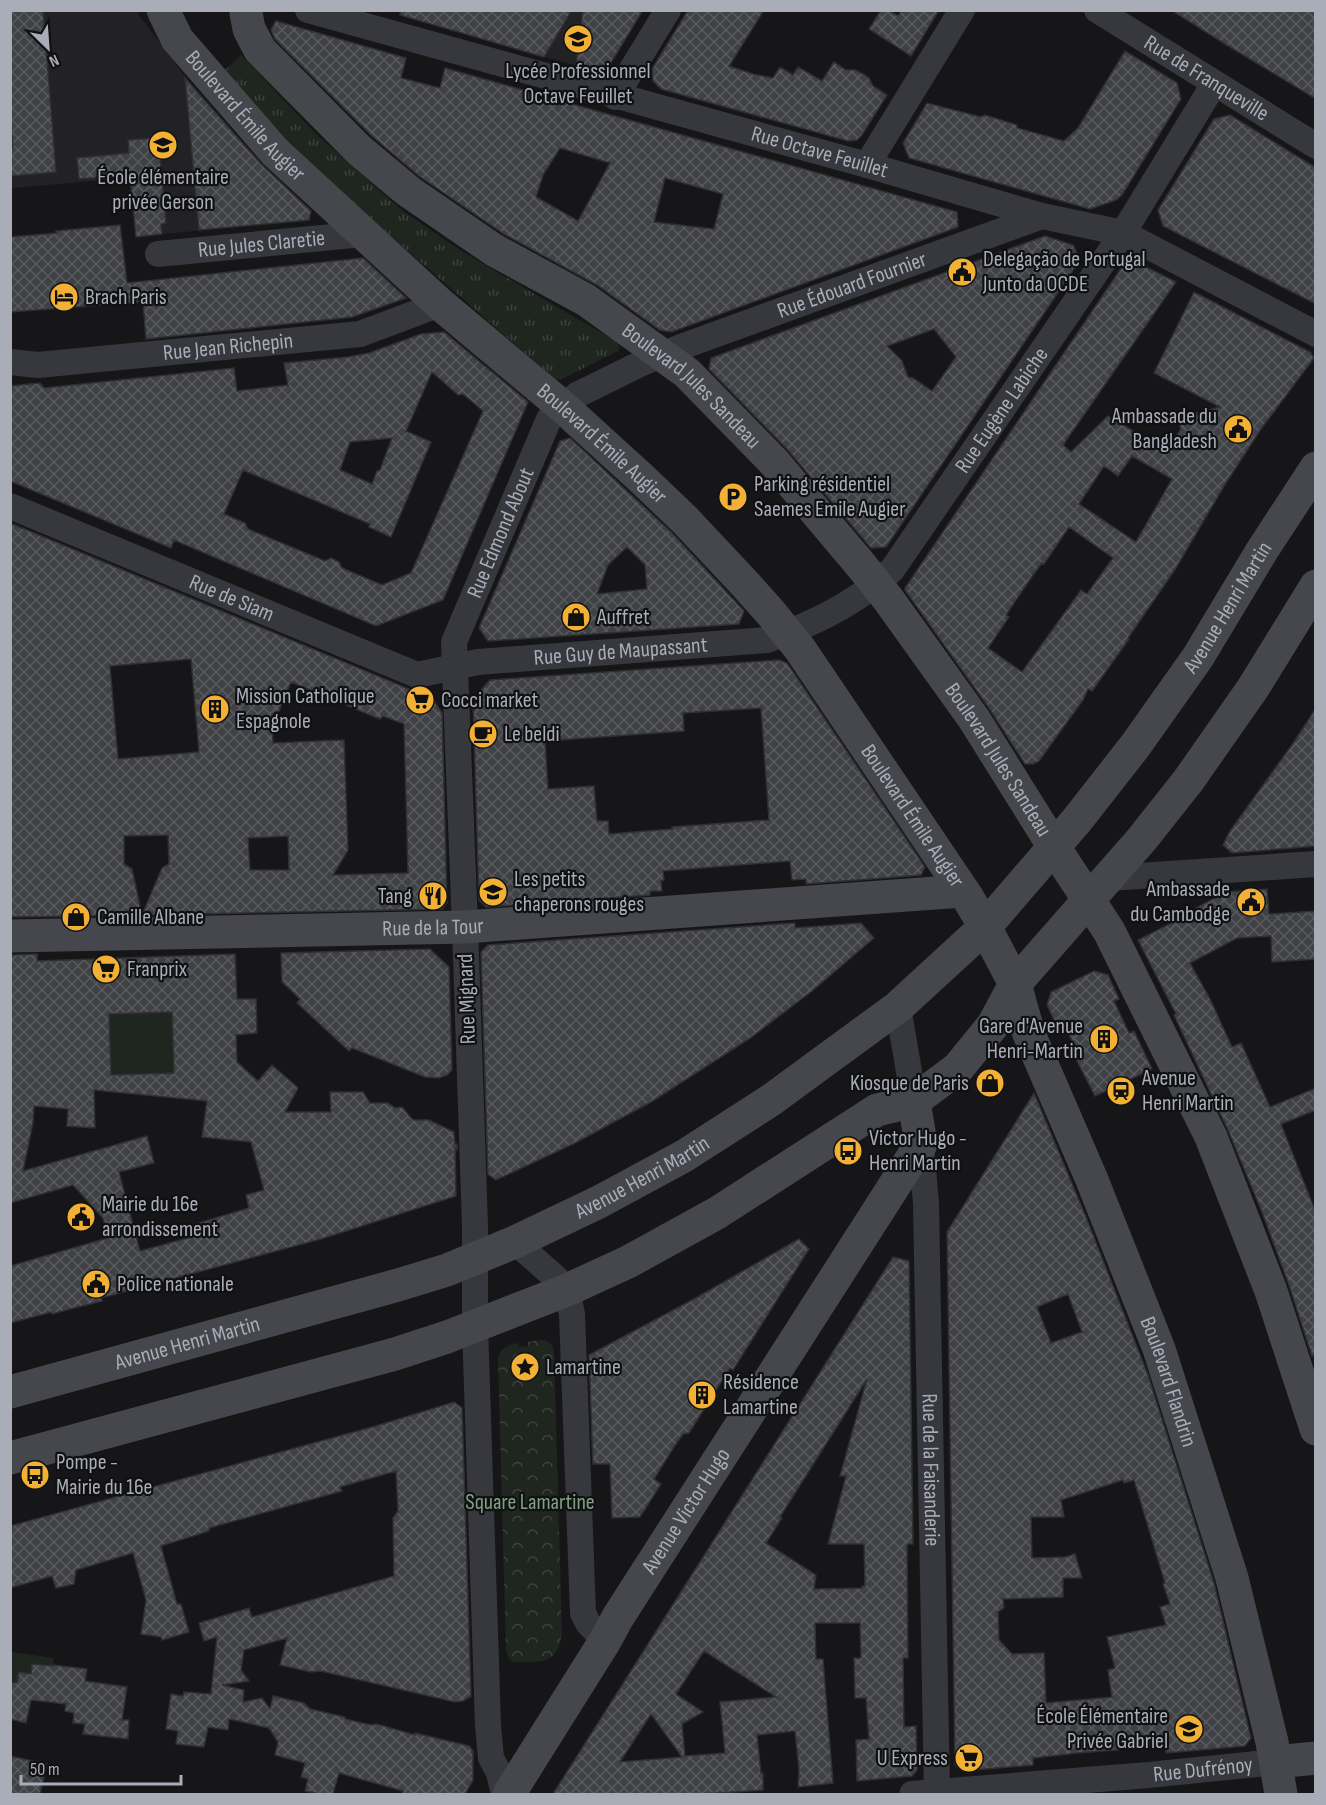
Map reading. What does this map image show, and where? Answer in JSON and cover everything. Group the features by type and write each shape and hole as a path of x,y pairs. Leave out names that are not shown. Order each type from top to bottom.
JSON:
{"street":[{"name":"Boulevard Émile Augier","path":"163,10 177,39 275,152 440,304 563,407 641,477 685,520 771,613 800,649 963,891 986,927 1015,984"},
{"name":"Rue Octave Feuillet","path":"308,10 366,17 615,97 867,165 1042,216 1123,233 1316,334"},
{"path":"615,97 668,10"},
{"path":"867,165 962,10"},
{"name":"Rue de Franqueville","path":"1097,10 1316,146"},
{"name":"Boulevard Jules Sandeau","path":"244,11 249,29 260,50 358,150 408,191 494,250 586,300 662,355 687,374 773,461 876,583 974,719 1054,847 1099,889"},
{"name":"Rue Eugène Labiche","path":"787,633 805,626 859,596 892,570 1123,233 1214,84"},
{"name":"Rue Édouard Fournier","path":"563,407 577,395 662,355 1042,216"},
{"name":"Rue Jules Claretie","path":"158,254 363,234"},
{"name":"Rue Jean Richepin","path":"10,362 38,365 360,334 440,304"},
{"name":"Rue Edmond About","path":"454,667 454,642 549,420 563,407"},
{"name":"Avenue Henri Martin","path":"10,1392 398,1286 447,1270 515,1242 599,1202 684,1156 771,1100 898,1007 986,927 1136,746 1198,657 1263,549 1316,468"},
{"name":"Rue de Siam","path":"10,506 417,675 454,667"},
{"path":"10,1458 395,1354 567,1290 628,1262 717,1213 877,1110 915,1101 958,1068 993,1025 1015,984 1099,889 1188,781 1253,688 1316,586"},
{"name":"Rue Guy de Maupassant","path":"454,667 478,662 766,640 787,633"},
{"name":"Rue Mignard","path":"454,667 465,927 475,1326"},
{"path":"1099,889 1316,864"},
{"path":"1099,889 1106,926 1152,1014 1211,1137 1271,1291 1316,1430"},
{"name":"Rue de la Tour","path":"10,936 465,927 963,891"},
{"name":"Boulevard Flandrin","path":"1015,984 1029,1034 1092,1180 1159,1349 1232,1578 1276,1762 1281,1794"},
{"path":"898,1007 921,1144"},
{"name":"Avenue Victor Hugo","path":"506,1794 921,1144"},
{"name":"Rue de la Faisanderie","path":"921,1144 927,1215 928,1794"},
{"path":"515,1242 567,1290 572,1314 584,1612 588,1623 605,1641"},
{"path":"475,1326 488,1725 491,1758 506,1794"},
{"name":"Rue Dufrénoy","path":"928,1794 1149,1785 1276,1762 1316,1758"}],"shaded area":[{"path":"11,11 136,11 197,92 265,166 236,169 234,227 136,237 131,178 11,188"},
{"name":"Lycée Professionnel Octave Feuillet","path":"544,11 643,11 611,62 595,71 528,52"}],"green space":[{"path":"241,55 316,134 403,211 463,252 614,340 620,350 560,380 555,379 310,166 223,72"},
{"path":"171,1001 174,1073 111,1075 110,1033 93,1034 69,1005 126,1005 127,1014 147,1013"},
{"name":"Square Lamartine","path":"541,1340 550,1343 554,1351 562,1634 556,1651 546,1660 514,1662 510,1660 506,1652 498,1357 501,1351 508,1346 518,1343 519,1347 528,1346 528,1342"},
{"path":"11,1652 54,1658 51,1676 32,1664 31,1674 19,1672 17,1683 11,1682"}],"building":[{"path":"10,10 43,10 56,172 10,176 10,148 13,147 10,117"},
{"path":"401,10 572,10 544,57 400,15"},
{"path":"583,10 643,10 609,66 595,71 576,65"},
{"path":"688,10 764,10 729,66 773,78 780,67 793,75 798,67 822,81 834,62 846,70 855,70 863,74 869,78 873,86 887,95 862,135 857,140 848,141 661,89 653,81 652,69"},
{"path":"881,10 888,10 898,16 902,10 939,10 911,56 869,29"},
{"path":"1171,10 1316,10 1316,99 1225,44"},
{"path":"276,21 406,58 401,78 440,88 445,68 530,92 530,96 560,105 561,101 957,212 958,227 671,332 660,330 597,285 504,234 419,176 372,136 275,39 271,30","holes":["560,148 610,163 578,221 536,197 543,175","665,178 723,194 714,229 654,222"]},
{"path":"1125,51 1177,83 1181,99 1122,195 1116,200 1090,209 909,158 903,143 927,103 981,117 985,115 1017,125 1017,128 1064,141 1078,128"},
{"path":"185,78 261,164 311,211 309,220 199,230"},
{"path":"1230,115 1316,168 1316,304 1163,226 1158,210 1214,119"},
{"path":"154,138 155,147 159,147 166,223 161,224 162,234 136,237 130,175 79,179 77,158 129,153 128,140"},
{"path":"120,225 127,283 363,258 406,298 352,317 146,339 143,302 10,312 10,237"},
{"path":"1045,236 1073,245 1079,257 1078,263 886,547 871,548 787,449 709,369 711,358","holes":["934,329 956,357 932,391 908,377 902,361 887,346"]},
{"path":"1138,263 1176,282 1063,445 1071,452 1108,416 1167,451 1181,429 1179,423 1183,417 1220,407 1154,373 1194,292 1310,352 1314,358 1261,429 1224,486 1176,568 1092,691 1088,689 1083,700 1039,761 1025,764 989,708 905,588 1122,267","holes":["1132,456 1172,479 1136,542 1079,504 1104,466 1118,476","1069,527 1113,558 1087,594 1081,590 1022,672 988,648 1009,617 1006,615"]},
{"path":"444,332 528,402 443,600 376,626 174,540 171,548 10,481 10,386 40,383 44,388 234,368 237,391 288,385 284,363 369,353 421,334","holes":["432,372 458,395 463,394 483,411 411,573 382,585 342,568 339,562 331,558 325,561 248,529 245,523 224,514 243,470 370,524 369,527 391,537 431,442 406,431","392,438 372,484 340,470 350,442"]},
{"path":"570,438 672,533 744,611 739,624 488,641 479,628 560,441","holes":["627,547 645,565 647,589 597,594 608,565"]},
{"path":"10,523 433,699 442,713 447,903 442,909 142,915 10,917","holes":["191,659 199,752 118,759 110,666","291,682 380,719 383,716 404,724 408,873 333,875 348,850 344,740 273,743 272,714 279,711","168,835 169,864 162,868 142,915 132,869 124,864 124,836","288,836 289,870 250,870 248,838"]},
{"path":"779,660 787,663 925,867 921,875 806,884 806,879 792,880 790,861 663,871 662,891 650,891 650,895 486,907 479,900 473,699 490,680","holes":["761,708 769,820 609,834 608,821 597,821 594,786 548,789 545,741 684,731 683,713"]},
{"path":"1316,708 1316,846 1232,853 1223,845 1230,831"},
{"path":"1267,889 1269,914 1316,911 1316,959 1272,962 1271,936 1237,938 1190,963 1232,1047 1241,1043 1270,1107 1316,1088 1316,1110 1281,1124 1316,1213 1316,1355 1312,1356 1262,1212 1228,1130 1174,1015 1176,1014 1138,940 1197,910 1196,908 1226,892"},
{"path":"795,923 795,928 861,923 874,938 812,991 749,1039 651,1102 575,1143 496,1180 488,1174 481,952 488,945"},
{"path":"430,949 449,967 452,1070 439,1078 425,1077 352,1048 349,1051 297,1003 300,999 282,982 281,953"},
{"path":"37,954 37,961 235,954 237,999 256,999 257,1033 236,1035 237,1062 258,1081 272,1065 298,1088 285,1112 331,1112 330,1092 363,1092 370,1103 388,1103 395,1108 402,1107 413,1120 429,1120 454,1132 455,1144 457,1144 457,1150 455,1148 456,1196 321,1239 101,1298 102,1301 10,1323 10,1266 108,1238 103,1218 73,1185 10,1203 10,955","holes":["172,1012 174,1073 111,1075 109,1014","94,1090 207,1101 202,1137 251,1142 264,1190 246,1195 249,1208 192,1225 195,1236 140,1251 119,1172 154,1163 147,1136 23,1171 33,1123 34,1106 68,1109 67,1126 95,1128"]},
{"name":"Gare d'Avenue Henri-Martin","path":"1094,971 1108,975 1119,999 1114,1001 1129,1033 1134,1031 1152,1069 1095,1096 1076,1059 1080,1057 1064,1025 1058,1028 1047,1005 1051,992"},
{"path":"1034,1093 1148,1375 1214,1583 1251,1738 1245,1746 1166,1753 1165,1746 1078,1753 1033,1758 1033,1765 962,1771 955,1765 947,1232","holes":["1068,1294 1082,1332 1051,1343 1037,1307","1123,1480 1124,1483 1134,1480 1165,1583 1163,1584 1170,1604 1160,1607 1166,1625 1107,1637 1115,1668 1108,1670 1112,1697 1046,1703 1044,1653 1012,1654 999,1640 998,1612 1004,1608 1003,1599 1063,1597 1063,1578 1082,1578 1075,1554 1065,1557 1032,1558 1031,1517 1064,1517 1061,1500"]},
{"path":"799,1239 809,1249 733,1370 730,1368 689,1433 683,1434 674,1447 654,1479 661,1484 640,1517 612,1518 610,1464 593,1464 589,1355"},
{"path":"893,1257 909,1261 913,1544 907,1544 908,1658 903,1658 904,1727 916,1726 917,1770 912,1776 857,1781 856,1740 869,1739 866,1698 855,1698 854,1658 861,1658 860,1623 815,1623 816,1659 823,1659 833,1783 798,1787 799,1770 795,1731 757,1735 761,1773 763,1773 763,1790 703,1794 553,1794","holes":["867,1379 840,1476 846,1476 828,1544 864,1544 865,1586 862,1588 814,1589 816,1575 766,1543","704,1651 776,1697 720,1702 725,1753 685,1756 682,1724 703,1712 676,1694","651,1714 682,1757 620,1762"]},
{"path":"454,1402 462,1408 471,1696 463,1701 455,1702 321,1671 311,1672 280,1665 287,1638 244,1650 241,1670 249,1681 222,1685 244,1690 243,1702 262,1698 270,1709 273,1696 304,1703 310,1709 345,1717 345,1719 371,1725 377,1724 415,1735 415,1733 469,1746 473,1751 473,1780 465,1794 402,1794 403,1791 339,1773 333,1794 305,1791 308,1779 301,1777 305,1763 275,1755 278,1742 269,1728 229,1719 228,1730 208,1727 204,1747 176,1744 178,1731 166,1729 171,1694 183,1696 184,1692 211,1694 217,1637 204,1641 199,1623 249,1608 252,1617 394,1576 393,1518 398,1511 396,1471 340,1487 342,1491 209,1528 209,1531 161,1546 177,1604 181,1604 189,1632 162,1640 161,1637 141,1634 146,1600 133,1553 76,1570 74,1584 56,1588 52,1576 10,1588 10,1526 376,1426"},
{"path":"32,1664 87,1669 85,1681 127,1687 122,1720 129,1720 128,1739 83,1734 85,1724 73,1723 74,1713 65,1711 66,1704 31,1700 26,1723 10,1719 10,1682 17,1683 19,1672 31,1674"},
{"path":"10,1756 47,1764 40,1794 10,1794"}],"place":[{"name":"Lycée Professionnel Octave Feuillet","path":"578,39"},
{"name":"École élémentaire privée Gerson","path":"163,145"},
{"name":"Delegação de Portugal Junto da OCDE","path":"962,272"},
{"name":"Brach Paris","path":"64,297"},
{"name":"Ambassade du Bangladesh","path":"1238,429"},
{"name":"Parking résidentiel Saemes Emile Augier","path":"733,497"},
{"name":"Auffret","path":"576,617"},
{"name":"Cocci market","path":"420,700"},
{"name":"Mission Catholique Espagnole","path":"215,709"},
{"name":"Le beldi","path":"483,734"},
{"name":"Les petits chaperons rouges","path":"493,892"},
{"name":"Tang","path":"433,896"},
{"name":"Ambassade du Cambodge","path":"1251,902"},
{"name":"Camille Albane","path":"76,917"},
{"name":"Franprix","path":"106,969"},
{"name":"Gare d'Avenue Henri-Martin","path":"1104,1039"},
{"name":"Kiosque de Paris","path":"990,1083"},
{"name":"Avenue Henri Martin","path":"1121,1091"},
{"name":"Victor Hugo - Henri Martin","path":"848,1151"},
{"name":"Mairie du 16e arrondissement","path":"81,1217"},
{"name":"Police nationale","path":"96,1284"},
{"name":"Lamartine","path":"525,1367"},
{"name":"Résidence Lamartine","path":"702,1395"},
{"name":"Pompe - Mairie du 16e","path":"35,1475"},
{"name":"École Élémentaire Privée Gabriel","path":"1189,1729"},
{"name":"U Express","path":"969,1758"}]}
